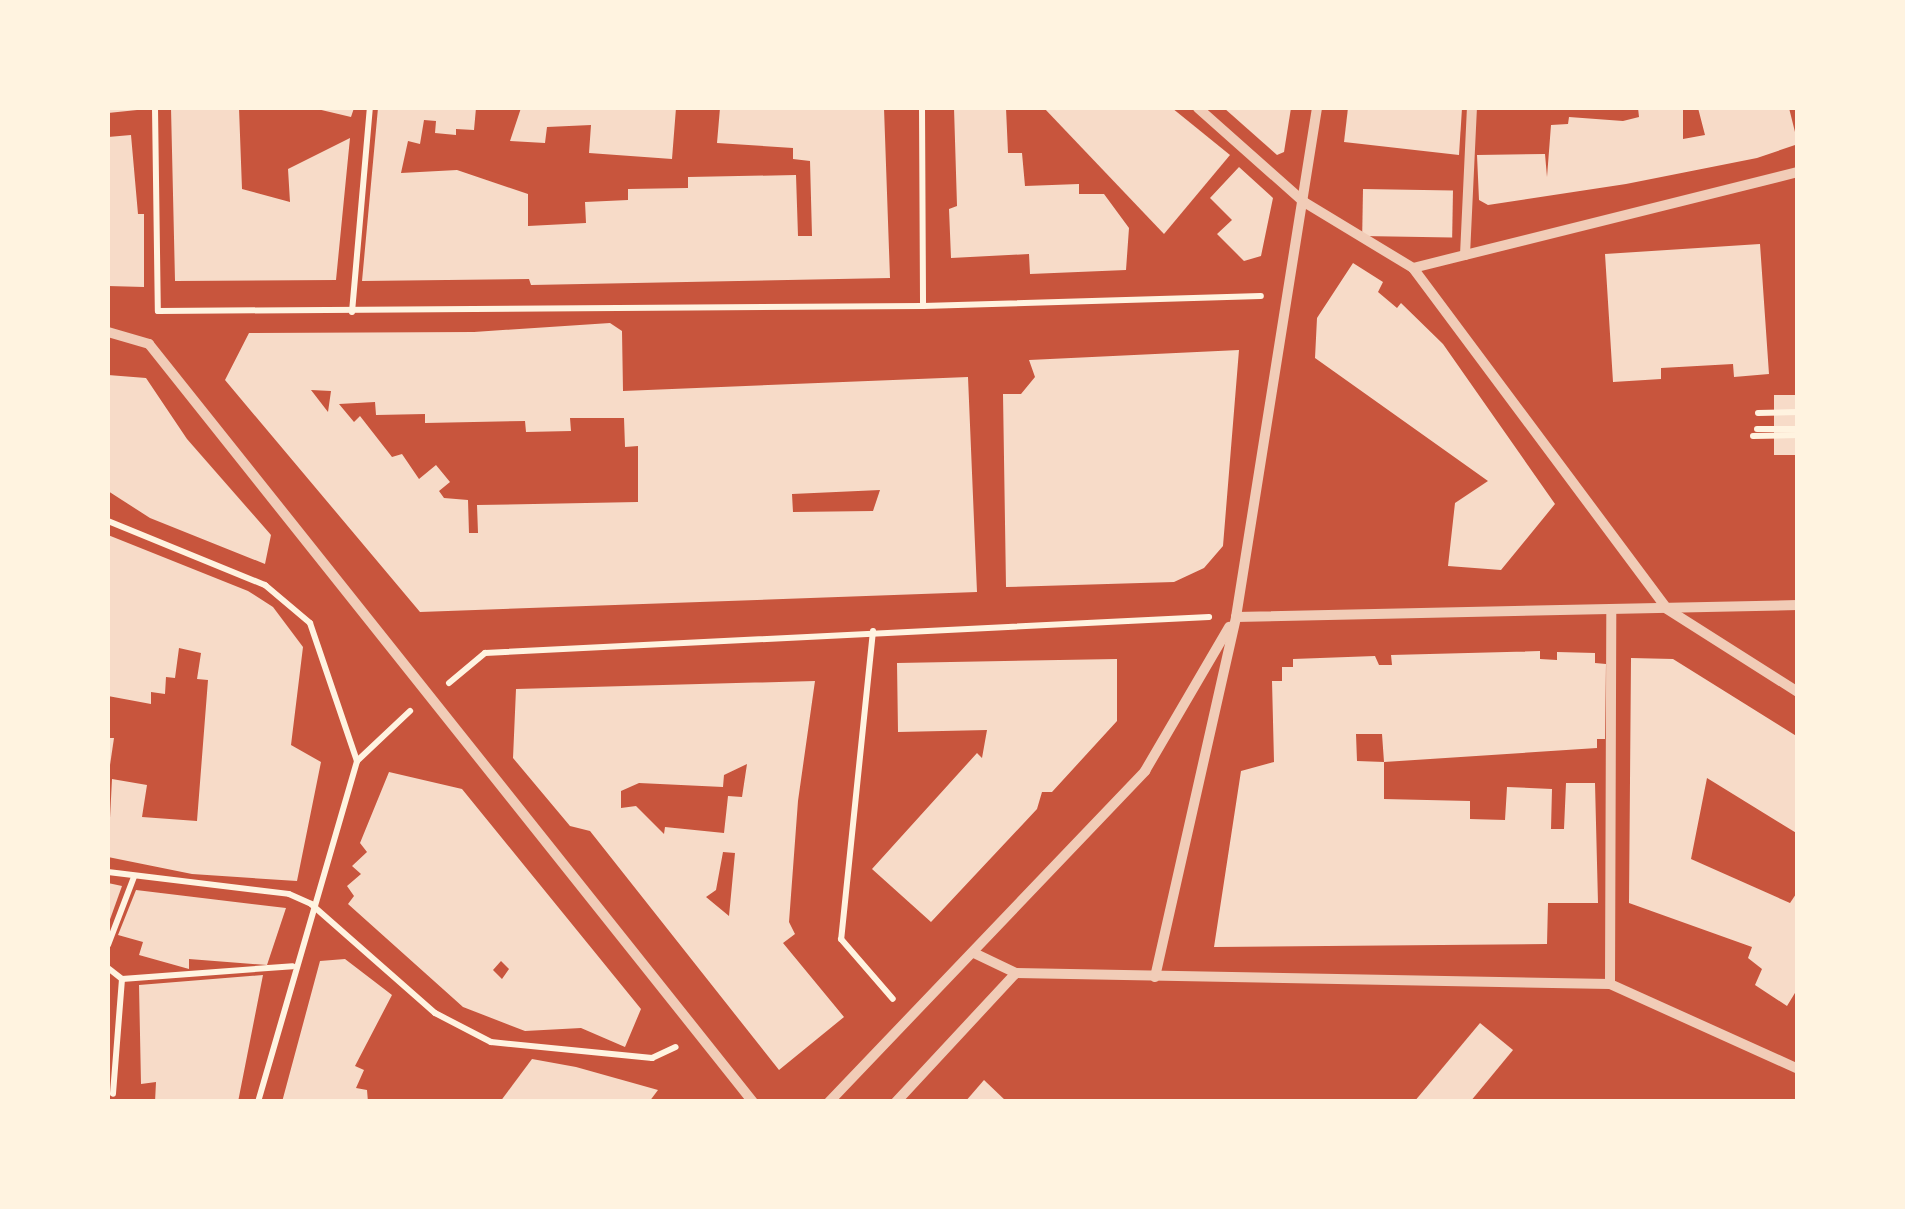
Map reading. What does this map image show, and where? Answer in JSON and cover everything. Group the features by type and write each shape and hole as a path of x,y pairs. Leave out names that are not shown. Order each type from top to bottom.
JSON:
{"street":[{"path":"1198,108 1304,202 1413,268 1666,609 1798,692"},
{"path":"1155,977 1236,616 1317,108"},
{"path":"1465,255 1472,108"},
{"path":"1413,268 1798,172"},
{"path":"108,332 148,344 698,1038 753,1102"},
{"path":"1236,616 1798,605"},
{"path":"1610,984 1611,610"},
{"path":"829,1102 1144,770 1236,616"},
{"path":"974,953 1016,973 1610,984 1798,1069"},
{"path":"896,1102 1016,973"}],"path":[{"path":"148,344 158,312 155,108"},
{"path":"352,312 370,108"},
{"path":"922,108 923,306"},
{"path":"158,312 923,306 1290,295"},
{"path":"1758,413 1798,412"},
{"path":"1755,432 1798,432"},
{"path":"108,520 265,585 310,622 356,761"},
{"path":"258,1102 311,904 356,761 485,653 1236,616"},
{"path":"873,631 841,939 911,1019"},
{"path":"108,872 289,894 311,904 435,1014 491,1042 652,1058 698,1038"},
{"path":"108,944 134,877"},
{"path":"108,968 122,979 294,966"},
{"path":"113,1094 122,979"}],"building":[{"path":"108,108 136,108 137,110 108,113"},
{"path":"171,108 239,108 242,189 290,202 288,169 350,138 336,280 175,281"},
{"path":"313,108 354,108 351,117"},
{"path":"378,108 476,108 474,130 456,129 456,135 435,133 436,121 424,120 420,144 408,141 401,173 457,170 528,194 528,226 586,223 585,202 628,200 628,189 688,188 688,177 796,175 798,236 812,236 810,161 793,159 793,148 717,143 720,108 884,108 890,278 531,285 529,279 362,281"},
{"path":"521,108 676,108 672,159 589,153 591,125 547,127 545,143 510,141"},
{"path":"954,108 1006,108 1008,153 1022,153 1025,186 1079,184 1079,194 1104,194 1129,228 1126,270 1030,274 1029,254 951,258 949,209 957,206"},
{"path":"1044,108 1172,108 1230,155 1164,234"},
{"path":"1224,108 1291,108 1284,152 1277,155"},
{"path":"1348,108 1462,108 1459,155 1344,142"},
{"path":"1638,108 1683,108 1683,139 1705,135 1698,108 1789,108 1798,144 1757,158 1626,184 1488,205 1479,200 1477,155 1545,154 1547,177 1551,125 1568,124 1569,117 1623,121 1639,117"},
{"path":"131,135 138,214 144,214 144,287 108,286 108,137"},
{"path":"1239,167 1273,198 1261,256 1244,261 1217,234 1232,220 1210,198"},
{"path":"1363,189 1453,191 1452,238 1362,236"},
{"path":"1760,244 1769,374 1734,377 1733,364 1661,368 1661,379 1613,382 1605,254"},
{"path":"1353,263 1383,282 1378,292 1397,308 1401,303 1443,344 1555,504 1501,570 1448,566 1455,503 1488,481 1315,358 1317,318"},
{"path":"610,323 622,331 623,391 968,377 977,592 420,612 225,380 249,333 474,332","holes":["311,390 331,391 328,412","375,402 376,415 425,414 425,423 525,421 526,432 571,431 570,418 624,418 625,447 638,446 638,502 477,505 478,533 469,533 468,500 444,498 439,491 450,482 436,465 419,479 402,454 392,457 360,416 354,422 339,404","880,490 873,511 793,512 792,494"]},
{"path":"1239,350 1223,546 1204,568 1174,582 1006,587 1003,394 1021,394 1035,377 1029,360"},
{"path":"108,375 146,378 187,439 271,535 265,564 150,518 108,491"},
{"path":"1774,395 1798,395 1798,455 1774,455"},
{"path":"108,535 248,591 273,607 303,647 291,745 321,762 297,881 192,874 108,857 112,779 147,785 142,817 197,821 208,680 197,679 201,653 179,648 175,678 166,677 165,694 151,692 151,704 108,696"},
{"path":"1540,651 1540,659 1557,660 1557,652 1595,653 1595,663 1606,664 1605,739 1597,739 1597,748 1384,762 1384,799 1470,801 1470,819 1505,820 1507,787 1552,789 1551,829 1564,829 1566,783 1595,783 1598,903 1548,903 1547,944 1214,947 1241,771 1274,762 1272,681 1282,681 1282,667 1293,667 1293,659 1375,656 1379,665 1392,665 1391,655","holes":["1356,734 1382,734 1384,762 1357,761"]},
{"path":"1631,658 1673,659 1798,737 1798,834 1707,778 1691,859 1790,903 1798,891 1798,988 1787,1006 1755,985 1762,969 1748,958 1752,947 1629,903"},
{"path":"1117,659 1117,721 1052,792 1042,792 1037,809 931,922 872,869 977,753 982,758 987,730 898,732 897,663"},
{"path":"815,681 798,801 789,922 795,934 783,943 844,1017 779,1070 590,831 570,826 513,758 516,689","holes":["747,764 742,797 728,796 724,833 665,827 664,834 636,806 621,808 621,791 639,783 723,787 724,775","723,852 735,853 729,916 706,897 716,890"]},
{"path":"108,738 114,738 110,765 108,765"},
{"path":"389,772 462,789 641,1009 625,1047 581,1028 525,1031 463,1007 348,904 354,896 347,886 361,874 352,866 367,852 360,843","holes":["501,961 509,969 502,979 493,970"]},
{"path":"108,883 122,886 108,925"},
{"path":"136,890 286,908 267,965 189,959 189,969 139,955 143,942 118,935"},
{"path":"345,959 392,995 355,1066 364,1070 356,1088 367,1090 368,1102 282,1102 320,961"},
{"path":"263,975 238,1102 155,1102 156,1082 141,1084 139,985"},
{"path":"1480,1023 1513,1050 1470,1102 1414,1102"},
{"path":"532,1059 658,1090 649,1102 500,1102"},
{"path":"984,1080 1007,1102 965,1102"}]}
